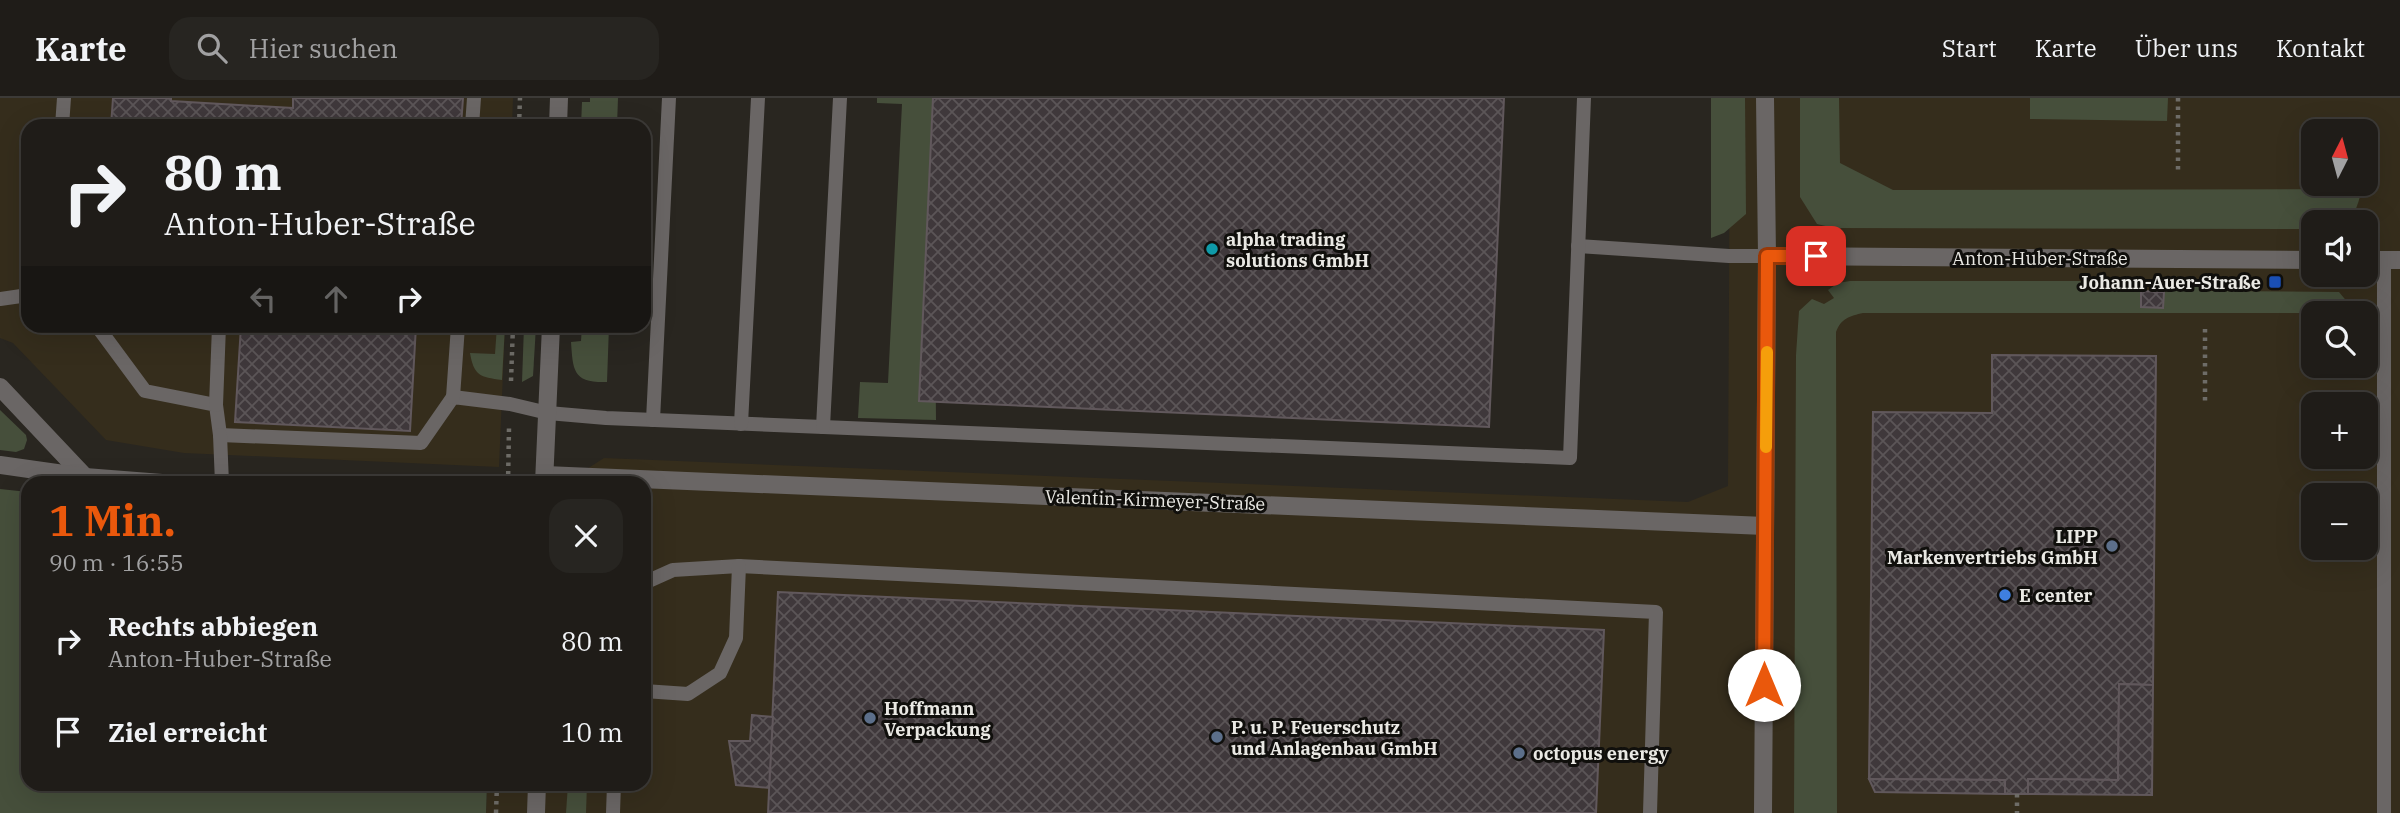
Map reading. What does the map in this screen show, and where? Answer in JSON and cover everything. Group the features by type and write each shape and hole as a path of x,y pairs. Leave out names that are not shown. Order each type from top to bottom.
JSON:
{"street":[{"path":"558,119 559,98"},
{"path":"1763,813 1767,256 1765,98"},
{"name":"Anton-Huber-Straße","path":"1767,256 2301,260"},
{"path":"545,476 551,333"},
{"path":"0,387 84,476"},
{"path":"0,465 78,476"},
{"name":"Valentin-Kirmeyer-Straße","path":"651,483 1765,526"},
{"path":"536,813 537,791"}],"lane":[{"path":"62,119 64,98"},
{"path":"472,119 474,98"},
{"path":"653,420 669,98"},
{"path":"741,424 758,98"},
{"path":"823,427 840,98"},
{"path":"453,397 510,404 548,413 653,420 1570,458 1584,98"},
{"path":"1578,246 1767,256"},
{"path":"2383,260 2384,813"},
{"path":"0,299 21,296"},
{"path":"102,333 145,391 216,405"},
{"path":"219,333 216,405 222,476"},
{"path":"220,435 421,443 453,397 458,333"},
{"path":"651,580 673,570 739,566 1656,612 1650,813"},
{"path":"651,691 688,694 720,673 736,638 739,566"},
{"path":"613,813 614,791"}],"path":[{"path":"519,119 520,98"},
{"path":"2178,98 2178,174"},
{"path":"2205,329 2205,402"},
{"path":"496,813 497,791"},
{"path":"2017,794 2017,813"}],"shaded area":[{"path":"0,98 513,98 512,119 21,119 21,333 505,333 499,467 184,453 106,440 13,343 0,338"},
{"path":"1730,98 2400,98 2400,813 486,813 487,791 651,791 651,476 576,476 604,458 1688,502 1728,486"}],"green space":[{"path":"590,98 618,98 617,119 581,119 582,102 590,102"},
{"path":"877,98 933,98 936,420 858,418 860,382 888,383 902,104 877,103"},
{"path":"1711,98 1745,98 1746,214 1724,233 1711,238"},
{"path":"1800,98 1839,98 1840,163 1893,190 2301,189 2301,196 2360,196 2355,210 2301,210 2301,229 1834,228 1817,224 1800,197"},
{"path":"2030,98 2168,98 2167,121 2030,119"},
{"path":"2171,280 2196,280 2209,291 2339,292 2346,301 2301,301 2301,313 1863,313 1840,324 1836,332 1837,813 1794,813 1796,355 1799,311 1812,299 1824,304 1834,298 1828,290 1838,283 1850,281 2137,281 2136,290 2169,292"},
{"path":"496,333 505,333 502,380 479,374 470,353 495,354"},
{"path":"524,333 536,333 533,376 522,382"},
{"path":"582,333 609,333 607,382 587,380 577,373 571,342 581,341"},
{"path":"0,410 26,435 24,449 16,452 0,450"},
{"path":"0,489 21,491 21,791 487,791 486,813 0,813"},
{"path":"568,791 587,791 586,813 566,813"}],"building":[{"path":"113,98 171,98 171,101 293,108 293,98 463,98 462,119 112,119"},
{"name":"alpha trading solutions GmbH","path":"933,98 1504,98 1489,427 919,401"},
{"path":"2141,291 2164,292 2163,308 2141,307"},
{"path":"241,333 416,333 410,431 235,422"},
{"path":"1992,355 2156,356 2153,685 2119,684 2118,780 2028,779 2028,794 2005,794 2005,780 1869,779 1873,412 1992,413"},
{"path":"778,592 1604,630 1596,813 768,813"},
{"path":"2119,684 2153,685 2152,795 2028,794 2028,779 2118,780"},
{"path":"752,715 773,717 769,788 736,785 729,741 750,741"},
{"path":"1869,779 2005,780 2005,794 1875,792"}],"slow traffic":[{"path":"1766,447 1767,352"}],"place":[{"name":"alpha trading solutions GmbH","path":"1212,249"},
{"name":"Johann-Auer-Straße","path":"2275,282"},
{"name":"LIPP Markenvertriebs GmbH","path":"2112,546"},
{"name":"E center","path":"2005,595"},
{"name":"Hoffmann Verpackung","path":"870,718"},
{"name":"P. u. P. Feuerschutz und Anlagenbau GmbH","path":"1217,737"},
{"name":"octopus energy","path":"1519,753"}],"route":[{"path":"1764,685 1767,256 1816,256"}]}
